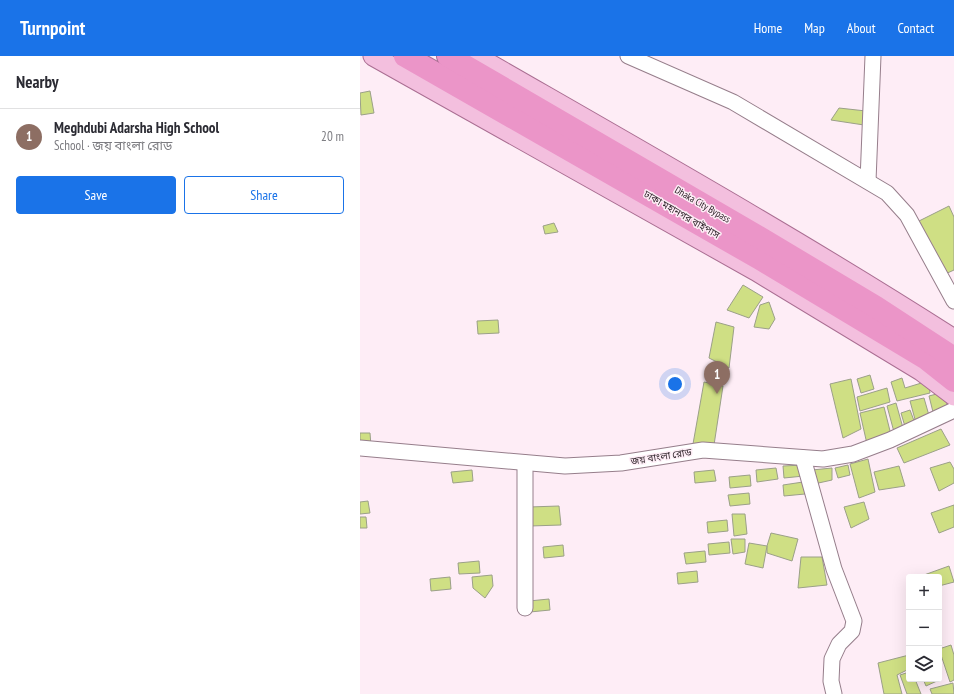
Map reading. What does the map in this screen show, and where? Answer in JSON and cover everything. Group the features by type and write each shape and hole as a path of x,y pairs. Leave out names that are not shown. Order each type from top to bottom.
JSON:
{"highway":[{"name":"ঢাকা মহানগর বাইপাস","path":"405,56 760,259 925,358 954,382"},
{"name":"Dhaka City Bypass","path":"448,56 764,240 924,337 954,358"}],"main road":[{"path":"374,56 756,271 920,372 954,396"},
{"path":"476,56 777,230 881,292 954,339"}],"street":[{"path":"628,56 733,102 887,193 907,215 954,301"},
{"path":"868,181 874,56"},
{"name":"জয় বাংলা রোড","path":"360,448 565,466 599,464 703,450 823,459 853,454 890,440 954,410"},
{"path":"803,458 834,569 854,621 852,631 839,644 832,659 831,681 834,694"},
{"path":"524,463 525,608"}],"building":[{"path":"370,91 374,113 361,115 360,93"},
{"path":"839,108 866,111 864,125 831,120"},
{"path":"949,206 954,217 954,270 943,275 917,222"},
{"path":"554,223 558,232 545,234 543,226"},
{"path":"743,285 763,297 749,318 727,310"},
{"path":"769,302 775,319 769,329 754,327 760,305"},
{"path":"498,320 499,333 478,334 477,321"},
{"path":"716,322 734,327 729,368 709,358"},
{"path":"870,375 874,389 861,393 857,379"},
{"path":"902,378 905,388 928,381 930,393 897,401 891,382"},
{"path":"851,379 861,429 843,438 830,384"},
{"path":"704,382 723,386 714,445 693,444"},
{"path":"887,388 890,402 860,411 857,397"},
{"path":"944,392 948,409 934,416 929,396"},
{"path":"924,398 930,419 916,423 910,401"},
{"path":"896,403 903,428 894,432 887,406"},
{"path":"884,407 891,435 867,444 860,413"},
{"path":"910,410 916,426 906,430 901,413"},
{"path":"941,429 950,445 904,463 897,448"},
{"path":"360,433 370,433 371,446 360,446"},
{"path":"868,459 875,492 859,498 850,464"},
{"path":"950,462 954,469 954,483 939,491 930,468"},
{"path":"803,465 804,476 784,478 783,466"},
{"path":"848,465 850,475 838,478 835,468"},
{"path":"899,466 905,486 879,490 874,472"},
{"path":"776,468 778,479 757,482 756,470"},
{"path":"832,468 832,480 814,484 812,470"},
{"path":"472,470 473,481 453,483 451,472"},
{"path":"714,470 716,481 695,483 694,472"},
{"path":"750,475 751,486 730,488 729,477"},
{"path":"803,482 805,494 784,496 783,485"},
{"path":"749,493 750,504 730,506 728,495"},
{"path":"368,501 370,513 360,514 360,502"},
{"path":"864,502 869,519 851,528 844,507"},
{"path":"954,505 954,527 939,533 931,513"},
{"path":"559,506 561,525 530,526 529,507"},
{"path":"732,514 745,514 747,534 734,536"},
{"path":"360,517 366,517 367,528 360,528"},
{"path":"727,520 728,531 708,533 707,522"},
{"path":"771,533 798,539 792,561 767,553 767,546"},
{"path":"731,539 745,539 745,552 733,554"},
{"path":"729,542 730,553 709,555 708,544"},
{"path":"749,543 767,546 763,568 745,564"},
{"path":"563,545 564,556 544,558 543,547"},
{"path":"705,551 706,562 686,564 684,553"},
{"path":"801,557 822,557 827,585 798,588"},
{"path":"479,561 480,573 459,574 458,563"},
{"path":"949,566 954,582 942,585 942,574 927,574"},
{"path":"697,571 698,582 678,584 677,573"},
{"path":"492,575 493,586 485,598 473,588 472,577"},
{"path":"450,577 451,589 431,591 430,579"},
{"path":"549,599 550,610 530,612 529,601"},
{"path":"951,645 954,655 954,680 950,682 942,658 942,648"},
{"path":"906,656 906,670 897,675 902,694 884,694 878,663"},
{"path":"906,673 906,682 916,682 921,694 907,694 900,675"},
{"path":"924,682 935,682 926,686"},
{"path":"953,683 954,694 932,694 930,689"}],"place":[{"name":"Meghdubi Adarsha High School","path":"717,394"}]}
